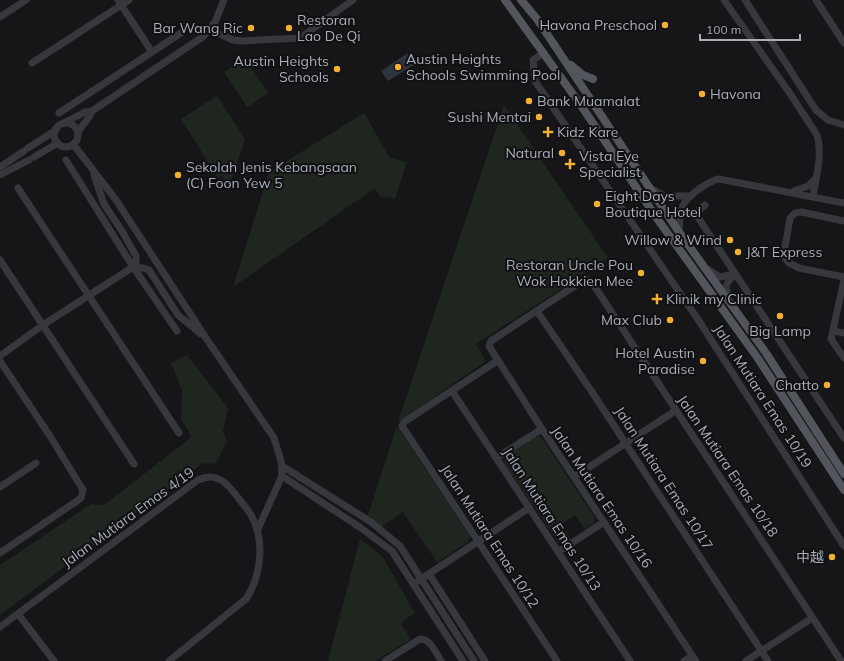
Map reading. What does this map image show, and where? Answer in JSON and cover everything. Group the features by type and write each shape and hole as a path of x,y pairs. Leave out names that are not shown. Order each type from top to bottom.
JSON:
{"main road":[{"path":"505,0 544,52 656,217 757,357 844,490"},
{"path":"522,0 537,19 679,232 770,359 844,474"},
{"path":"562,58 578,72 593,79"},
{"path":"580,104 579,92 581,87"}],"street":[{"path":"0,16 26,0"},
{"path":"32,63 120,2 129,0"},
{"path":"0,167 56,130 64,123 85,112 92,111 204,36 210,30 222,8 224,0"},
{"path":"210,30 233,40 241,41 300,38 353,0"},
{"path":"724,0 791,95 817,135 819,150 813,196"},
{"path":"745,0 816,110 828,120 844,125"},
{"path":"816,0 844,43"},
{"path":"120,2 152,52"},
{"path":"59,113 184,31"},
{"name":"Jalan Mutiara Emas 10/19","path":"544,52 533,60 535,81 699,321 844,546"},
{"path":"56,130 55,137 58,143 64,146 73,144 77,139 82,125 90,118 92,111"},
{"path":"64,123 75,126 78,133"},
{"path":"0,176 58,143"},
{"path":"73,144 120,207 268,429 278,450 282,466 282,476 257,531"},
{"path":"66,160 133,267 177,331"},
{"path":"0,356 43,325 133,267 136,262 136,256 122,230 104,204 92,169"},
{"path":"790,192 802,190 816,178"},
{"path":"816,178 817,188 831,200"},
{"path":"679,232 681,211 689,196 710,182 718,179 844,203"},
{"path":"18,188 178,433"},
{"path":"650,188 666,196 689,196"},
{"path":"705,206 699,210 699,219 844,438"},
{"path":"844,221 802,212 795,213 790,218 784,253 785,258 789,263 800,268 844,279 831,339 844,358"},
{"path":"0,260 134,464"},
{"path":"133,267 149,270 178,315 206,338"},
{"path":"705,268 720,277 735,274"},
{"path":"730,302 726,287 727,282 735,274"},
{"name":"Jalan Mutiara Emas 10/18","path":"537,311 584,280 589,279 841,661"},
{"name":"Jalan Mutiara Emas 10/16","path":"537,311 491,341 489,346 497,361 694,658"},
{"name":"Jalan Mutiara Emas 10/17","path":"537,311 592,392 768,661"},
{"path":"833,331 844,333"},
{"path":"0,361 83,490 83,495 77,501 0,553"},
{"path":"452,391 497,361"},
{"name":"Jalan Mutiara Emas 10/12","path":"452,391 404,422 402,426 557,661"},
{"name":"Jalan Mutiara Emas 10/13","path":"452,391 630,661"},
{"path":"574,477 675,411"},
{"path":"496,458 542,429"},
{"path":"0,487 36,463"},
{"path":"282,466 371,522 400,546 474,661"},
{"path":"282,476 362,528 392,551 463,661"},
{"name":"Jalan Mutiara Emas 4/19","path":"0,627 202,478 214,477 227,483 252,517 257,531 260,553 258,570 253,587 246,599 169,661"},
{"path":"413,584 529,508"},
{"path":"558,552 604,522"},
{"path":"429,574 485,661"},
{"path":"419,594 435,583"},
{"path":"18,614 54,661"},
{"path":"746,661 812,618"},
{"path":"385,661 420,639 427,640 441,661"},
{"path":"684,661 694,658"}],"shaded area":[{"name":"Austin Heights Schools Swimming Pool","path":"408,53 415,64 388,81 381,71"},
{"path":"245,58 268,93 247,107 224,72"},
{"path":"217,96 245,139 229,188 222,176 218,178 181,119"},
{"path":"504,105 608,258 476,344 486,361 398,422"},
{"path":"364,113 390,158 407,162 395,199 380,196 375,188 233,287 269,172"},
{"path":"187,355 228,408 223,431 227,441 216,464 203,463 0,615 0,565 91,504 104,505 188,440 191,436 181,419 182,390 171,363"},
{"path":"397,426 470,536 468,542 437,562 403,512 381,527 368,515"},
{"path":"535,437 541,437 595,518 594,523 585,529 575,515 562,524 571,539 563,544 558,542 504,463 505,457"},
{"path":"360,539 382,556 415,613 401,624 411,639 375,661 328,661"}],"place":[{"name":"Havona Preschool","path":"665,25"},
{"name":"Bar Wang Ric","path":"251,28"},
{"name":"Restoran Lao De Qi","path":"289,28"},
{"name":"Austin Heights Schools Swimming Pool","path":"398,67"},
{"name":"Austin Heights Schools","path":"337,69"},
{"name":"Havona","path":"702,94"},
{"name":"Bank Muamalat","path":"529,101"},
{"name":"Sushi Mentai","path":"539,117"},
{"name":"Kidz Kare","path":"548,132"},
{"name":"Natural","path":"562,153"},
{"name":"Vista Eye Specialist","path":"570,164"},
{"name":"Sekolah Jenis Kebangsaan (C) Foon Yew 5","path":"178,175"},
{"name":"Eight Days Boutique Hotel","path":"597,204"},
{"name":"Willow & Wind","path":"730,240"},
{"name":"J&T Express","path":"738,252"},
{"name":"Restoran Uncle Pou Wok Hokkien Mee","path":"641,273"},
{"name":"Klinik my Clinic","path":"657,299"},
{"name":"Big Lamp","path":"780,316"},
{"name":"Max Club","path":"670,320"},
{"name":"Hotel Austin Paradise","path":"703,361"},
{"name":"Chatto","path":"827,385"},
{"name":"中越","path":"832,557"}]}
